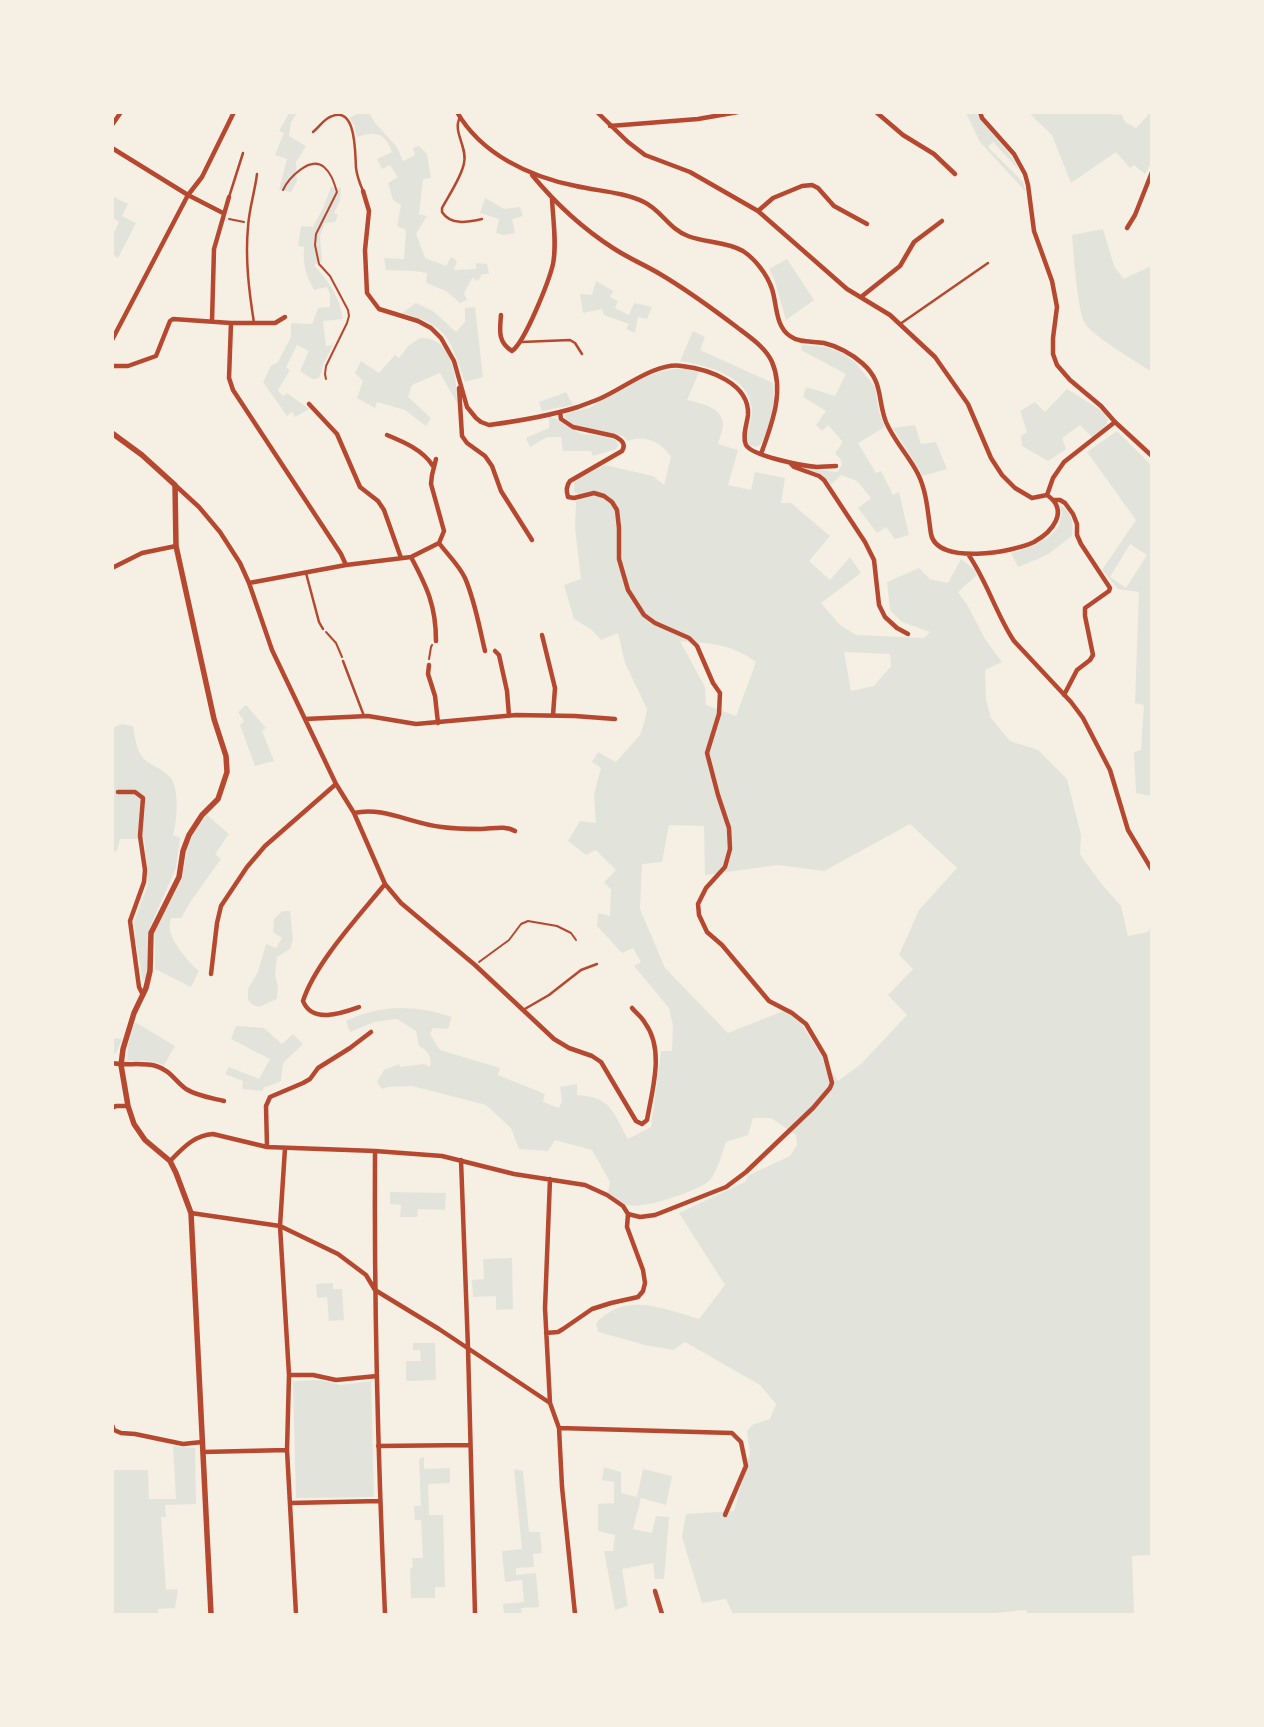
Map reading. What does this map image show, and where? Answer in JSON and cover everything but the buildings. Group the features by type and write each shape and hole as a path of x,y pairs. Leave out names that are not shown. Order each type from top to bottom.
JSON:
{"street":[{"path":"112,125 121,112"},
{"path":"112,340 188,195 202,177 234,112"},
{"path":"597,112 610,126 645,155 690,172 758,211 847,289 890,315 935,357 968,404 991,458 1002,475 1015,488 1032,498 1048,496 1054,500 1060,500 1074,514 1077,524 1077,535 1081,544 1110,588 1109,591 1085,608 1093,655 1090,660 1077,670 1064,695"},
{"path":"610,126 698,119 738,112"},
{"path":"876,112 903,135 934,154 955,174"},
{"path":"980,112 982,118 1014,154 1025,174 1034,231 1052,281 1057,307 1053,338 1053,354 1057,365 1070,380 1101,406 1115,422 1152,456"},
{"path":"458,115 472,135 482,144 531,174 574,186 643,201 659,212 671,226 688,236 730,246 742,251 752,259 764,272 772,287 780,324 788,336 797,340 825,343 842,350 862,363 873,376 880,392 886,422 921,482 932,539 938,547 949,552 968,554 1016,548 1032,543 1048,532 1058,518 1054,500"},
{"path":"112,148 223,215"},
{"path":"1127,228 1135,214 1152,172"},
{"path":"531,174 552,199 584,228 707,304 763,349 772,362 776,382 776,401 775,416 761,454"},
{"path":"758,211 773,198 802,186 812,185 818,188 834,206 867,224"},
{"path":"363,191 370,211 365,250 367,293 379,310 418,321 436,333 449,350 454,361 459,384 467,406 481,422 489,425 560,412 600,399 660,369 680,365 721,378 734,384 742,392 746,400 748,413 744,437 746,446 752,451 790,463 818,467 836,466"},
{"path":"212,321 214,250 228,197"},
{"path":"501,315 500,331 502,342 512,351 526,331 553,264 552,199"},
{"path":"861,297 900,266 914,242 942,221"},
{"path":"112,366 128,366 156,356 170,321 173,319 254,323 275,322 286,317"},
{"path":"231,323 229,378 233,390 341,554 346,565"},
{"path":"459,384 462,436 467,443 485,456 492,466 501,490 532,540"},
{"path":"309,404 337,434 360,488 378,501 384,510 401,558"},
{"path":"560,412 562,419 573,427 614,436 620,438 623,442 624,448 622,451 570,481 566,492 568,497 574,498 594,493 604,496 612,502 617,510 619,559 628,590 644,615 655,623 689,638 697,646 713,683 720,693 720,714 707,753 718,796 729,828 730,849 725,867 706,888 698,904 699,915 707,932 722,945 769,1001 792,1013 806,1024 825,1056 832,1083 813,1108 746,1172 726,1187 655,1215 640,1217 628,1214"},
{"path":"1048,496 1053,478 1064,462 1115,422"},
{"path":"112,433 142,455 198,507 220,532 240,563 249,583 272,650 336,784 354,813 386,884 401,903 475,965 554,1039 569,1048 592,1056 602,1062 636,1121 642,1124 647,1120 656,1069 654,1044 647,1024 632,1008"},
{"path":"387,435 406,443 430,460 433,466"},
{"path":"249,583 346,565 411,557 439,543 444,531 431,484 433,466 436,459"},
{"path":"790,463 794,467 819,476 824,480 865,542 874,560 879,605 885,617 897,628 908,634"},
{"path":"175,484 176,546 214,719 226,756 227,772 218,799 202,815 189,835 183,850 179,877 151,933 150,971 146,988 134,1012 128,1030 121,1065 128,1106 134,1124 145,1140 170,1162 191,1213 211,1614"},
{"path":"439,543 458,566 465,578 476,612 485,651"},
{"path":"112,568 142,553 176,546"},
{"path":"968,554 975,564 1014,642 1083,718 1110,770 1128,830 1152,870"},
{"path":"411,557 426,585 434,610 436,641"},
{"path":"542,635 555,688 553,715"},
{"path":"495,651 499,654 507,691 509,716"},
{"path":"429,665 428,674 435,696 438,723"},
{"path":"305,719 364,716 416,724 509,716 553,715 615,719"},
{"path":"211,974 216,923 221,906 265,846 336,784"},
{"path":"118,792 135,792 143,798 144,804 140,836 145,870 144,882 130,921 139,987 143,995"},
{"path":"354,813 365,811 383,813 442,827 510,828 515,831"},
{"path":"359,1007 324,1015 312,1013 303,1001 309,986 328,956 386,884"},
{"path":"267,1148 266,1106 270,1097 310,1079 318,1068 371,1032"},
{"path":"112,1063 121,1065 154,1065 168,1070 184,1088 192,1093 224,1100"},
{"path":"112,1108 128,1106"},
{"path":"170,1162 196,1138 213,1134 267,1148 375,1151 442,1156 514,1174 585,1185 623,1206 628,1214 628,1227 643,1270 645,1283 643,1291 638,1297 611,1302 592,1309 558,1332 546,1333"},
{"path":"285,1148 280,1226 288,1375 287,1450 296,1614"},
{"path":"375,1151 378,1446 385,1614"},
{"path":"461,1160 468,1348 474,1614"},
{"path":"550,1179 545,1308 550,1403 559,1428 562,1487 575,1614"},
{"path":"191,1213 280,1226 338,1254 366,1275 376,1290 550,1403"},
{"path":"288,1375 313,1375 336,1380 377,1376"},
{"path":"112,1426 114,1430 121,1433 183,1444 202,1442"},
{"path":"559,1428 732,1433 741,1442 746,1466 726,1515"},
{"path":"378,1446 470,1445"},
{"path":"203,1452 287,1450"},
{"path":"290,1503 380,1501"},
{"path":"655,1591 662,1614"}],"lane":[{"path":"313,132 332,116 340,115 350,123 354,140 356,170 363,191"},
{"path":"458,115 457,126 465,153 465,162 442,208 442,212 452,220 462,222 482,219"},
{"path":"228,197 243,153"},
{"path":"254,323 247,247 248,222 257,174"},
{"path":"900,324 988,262"},
{"path":"520,342 570,340 575,343 582,354"},
{"path":"306,572 322,629"},
{"path":"343,661 364,716"},
{"path":"523,1010 549,995 581,970 597,964"}],"path":[{"path":"283,190 296,174 308,166 316,165 323,166 332,177 337,192 316,234 315,245 319,264 330,276 348,310 349,316 348,323 326,366 326,379"},
{"path":"223,215 248,222"},
{"path":"322,629 336,643 343,661"},
{"path":"429,665 430,647 436,641"},
{"path":"475,965 509,940 521,924 528,922 557,926 571,933 576,940"}],"shaded area":[{"path":"289,113 297,113 291,122 289,136 306,146 296,162 297,181 291,192 279,190 287,159 275,155 284,133 279,131"},
{"path":"359,113 370,114 375,123 397,147 403,161 415,155 413,148 419,146 427,154 431,178 423,179 419,214 427,216 416,234 425,258 446,266 451,257 457,261 454,270 476,269 476,263 487,264 489,274 482,274 478,281 472,278 464,293 467,300 460,303 446,291 426,283 427,273 386,270 384,258 404,259 406,230 397,226 401,205 393,200 388,183 398,177 390,165 382,169 377,159 392,152 383,137 369,134 357,137 354,125 349,118"},
{"path":"966,113 976,113 1010,155 1019,170 993,142 988,147 1023,182 1026,192 980,142"},
{"path":"1029,113 1109,113 1122,115 1125,122 1136,128 1151,113 1151,164 1145,174 1134,165 1130,168 1116,152 1071,183 1052,135"},
{"path":"331,187 341,188 340,200 334,213 338,215 335,222 325,223 320,236 322,261 314,265 333,290 343,319 323,321 326,346 333,345 319,378 312,379 300,371 309,351 297,345 286,367 290,370 278,390 283,396 287,393 309,409 295,417 292,412 287,416 263,382 271,366 278,362 291,337 291,323 312,324 318,308 330,307 330,294 327,287 314,290 305,269 304,247 298,246 301,226 313,227"},
{"path":"112,196 128,204 122,216 136,223 118,258 113,255 113,235 119,222 113,218"},
{"path":"485,198 504,209 520,207 523,216 512,219 515,233 504,235 496,233 499,219 480,213"},
{"path":"1103,229 1114,266 1124,279 1151,266 1151,371 1096,335 1085,324 1082,317 1076,281 1072,235"},
{"path":"787,259 814,300 786,320 774,279 769,269"},
{"path":"596,281 613,291 610,297 618,301 615,308 629,315 634,303 652,307 647,319 638,317 635,333 626,329 629,324 604,315 602,309 583,313 580,294 592,295"},
{"path":"416,303 433,311 456,332 465,322 465,308 475,307 483,377 465,382 446,336 430,323 402,313"},
{"path":"693,331 705,337 700,350 773,383 774,399 770,426 767,434 757,447 749,445 748,436 752,410 744,389 736,381 715,370 680,361"},
{"path":"420,338 431,339 440,344 446,351 454,371 457,393 457,403 440,373 412,385 408,397 431,418 426,426 405,410 377,402 375,408 357,398 363,381 355,373 361,361 379,373 395,355 399,358 408,346"},
{"path":"802,345 825,347 840,352 855,362 875,387 879,412 885,427 858,443 876,473 881,471 893,495 899,492 909,535 895,539 886,527 877,533 858,508 871,498 857,481 841,475 831,485 822,476 802,467 837,472 842,465 841,460 835,453 843,442 828,425 822,431 816,425 826,411 803,397 806,387 835,396 846,374 801,350"},
{"path":"683,368 699,372 687,400 715,410 722,418 723,424 718,444 738,450 728,485 751,490 755,472 785,478 781,503 791,503 830,536 809,561 830,580 850,557 861,573 821,603 840,625 856,635 924,638 930,632 902,622 890,610 887,582 919,568 930,579 948,583 961,559 975,570 977,575 958,592 968,606 985,639 1002,662 985,670 986,699 991,718 1010,741 1038,750 1067,779 1081,835 1080,854 1100,882 1121,906 1128,936 1148,932 1151,926 1152,1555 1132,1556 1134,1614 1027,1614 1026,1610 984,1614 733,1614 726,1599 702,1603 682,1537 686,1514 734,1511 750,1453 747,1431 752,1425 770,1419 776,1404 760,1385 685,1342 673,1350 645,1345 598,1332 596,1323 608,1313 620,1307 633,1305 659,1307 699,1319 725,1285 679,1213 745,1182 749,1175 790,1156 797,1145 796,1135 771,1118 753,1118 748,1135 726,1142 717,1168 709,1181 670,1199 635,1206 627,1205 608,1193 610,1182 592,1150 555,1140 548,1151 519,1149 511,1128 486,1105 412,1086 382,1089 377,1082 384,1070 399,1064 400,1067 424,1064 430,1067 430,1057 419,1046 416,1031 397,1019 374,1022 350,1032 346,1021 360,1015 386,1009 425,1010 452,1017 448,1029 433,1028 430,1034 440,1050 500,1068 498,1075 545,1094 543,1102 559,1108 562,1101 560,1087 577,1084 577,1095 598,1099 610,1108 628,1139 651,1127 661,1051 672,1051 673,1026 669,1008 634,966 641,962 633,948 622,953 597,926 598,913 610,916 611,890 604,882 616,870 596,850 586,855 568,841 580,821 596,823 594,794 601,768 592,762 598,752 616,762 640,735 647,709 625,663 618,633 601,640 592,630 574,619 564,585 581,579 575,528 576,501 579,500 577,493 574,491 574,483 579,478 605,465 653,476 664,485 671,457 663,447 652,441 640,438 628,441 622,436 574,425 565,418 565,415 588,409 610,394 640,379 672,369","holes":["680,641 729,648 756,662 736,716 706,705 705,687","844,652 890,654 891,666 874,686 851,691","910,824 957,868 919,910 899,955 913,969 888,995 907,1015 861,1064 838,1081 791,1008 728,1033 665,968 640,909 642,864 662,862 669,825 704,826 705,875 778,865 824,871"]},
{"path":"1067,389 1104,412 1108,419 1106,426 1092,437 1080,425 1062,438 1066,449 1048,461 1022,446 1021,436 1027,432 1020,411 1035,402 1045,412"},
{"path":"566,392 573,405 542,411 539,402"},
{"path":"549,417 556,419 581,434 616,440 618,446 616,449 593,456 591,451 563,451 561,437 547,437 530,447 526,438 549,428"},
{"path":"915,425 921,444 936,442 947,469 923,476 893,428"},
{"path":"1117,431 1151,465 1151,796 1136,793 1134,752 1141,750 1144,705 1135,703 1139,592 1118,589 1102,570 1136,520 1087,452","holes":["1130,544 1147,555 1126,588 1110,577"]},
{"path":"1060,504 1071,518 1073,526 1072,536 1047,555 1018,567 1011,553 1039,543 1055,531 1060,524"},
{"path":"246,705 266,728 262,731 274,761 255,766 240,725 244,721 238,712"},
{"path":"121,724 133,726 141,756 167,774 173,782 177,805 173,835 180,838 176,868 150,927 147,976 143,981 134,922 148,884 144,839 120,839 117,851 113,852 113,728"},
{"path":"207,815 229,834 215,854 221,859 181,918 171,918 170,924 172,936 178,947 199,971 191,987 155,969 155,931 181,881 189,843"},
{"path":"282,911 290,911 293,940 290,949 277,957 275,974 278,988 277,999 259,1007 253,1005 248,1000 248,989 258,972 266,944 276,948 282,938 273,932 274,919"},
{"path":"135,1022 175,1046 164,1065 149,1061 127,1061 128,1045"},
{"path":"236,1026 264,1028 282,1044 293,1034 303,1044 283,1063 281,1081 267,1087 265,1086 262,1091 242,1089 243,1081 225,1074 229,1067 259,1079 270,1059 231,1039"},
{"path":"113,1038 122,1039 113,1056"},
{"path":"390,1192 446,1193 445,1210 418,1209 417,1217 400,1217 401,1205 390,1204"},
{"path":"512,1258 513,1309 496,1310 496,1296 473,1297 472,1280 484,1279 483,1259"},
{"path":"333,1283 333,1289 342,1289 344,1320 329,1321 327,1297 317,1298 316,1284"},
{"path":"413,1343 435,1343 436,1380 406,1381 406,1361 421,1361 420,1350 413,1350"},
{"path":"320,1380 341,1385 371,1381 374,1497 296,1498 293,1381"},
{"path":"173,1446 195,1448 196,1504 165,1505 166,1517 161,1517 166,1590 178,1589 175,1608 158,1609 158,1614 113,1614 113,1470 148,1470 149,1499 176,1499"},
{"path":"424,1457 424,1469 450,1468 450,1483 428,1484 429,1515 443,1515 445,1587 435,1587 435,1598 411,1598 410,1568 413,1567 412,1558 423,1558 421,1520 415,1520 414,1506 421,1506 419,1459"},
{"path":"604,1467 621,1472 621,1493 637,1497 643,1469 672,1476 666,1505 641,1498 633,1529 652,1533 656,1516 669,1517 664,1579 655,1579 653,1563 622,1569 628,1606 615,1610 604,1551 613,1551 615,1535 598,1531 598,1504 614,1503 614,1482 602,1480"},
{"path":"514,1469 523,1471 529,1532 540,1532 542,1553 533,1554 534,1567 516,1568 516,1575 536,1573 539,1607 521,1608 522,1614 504,1614 503,1604 524,1602 522,1580 505,1582 502,1551 522,1549"}]}
